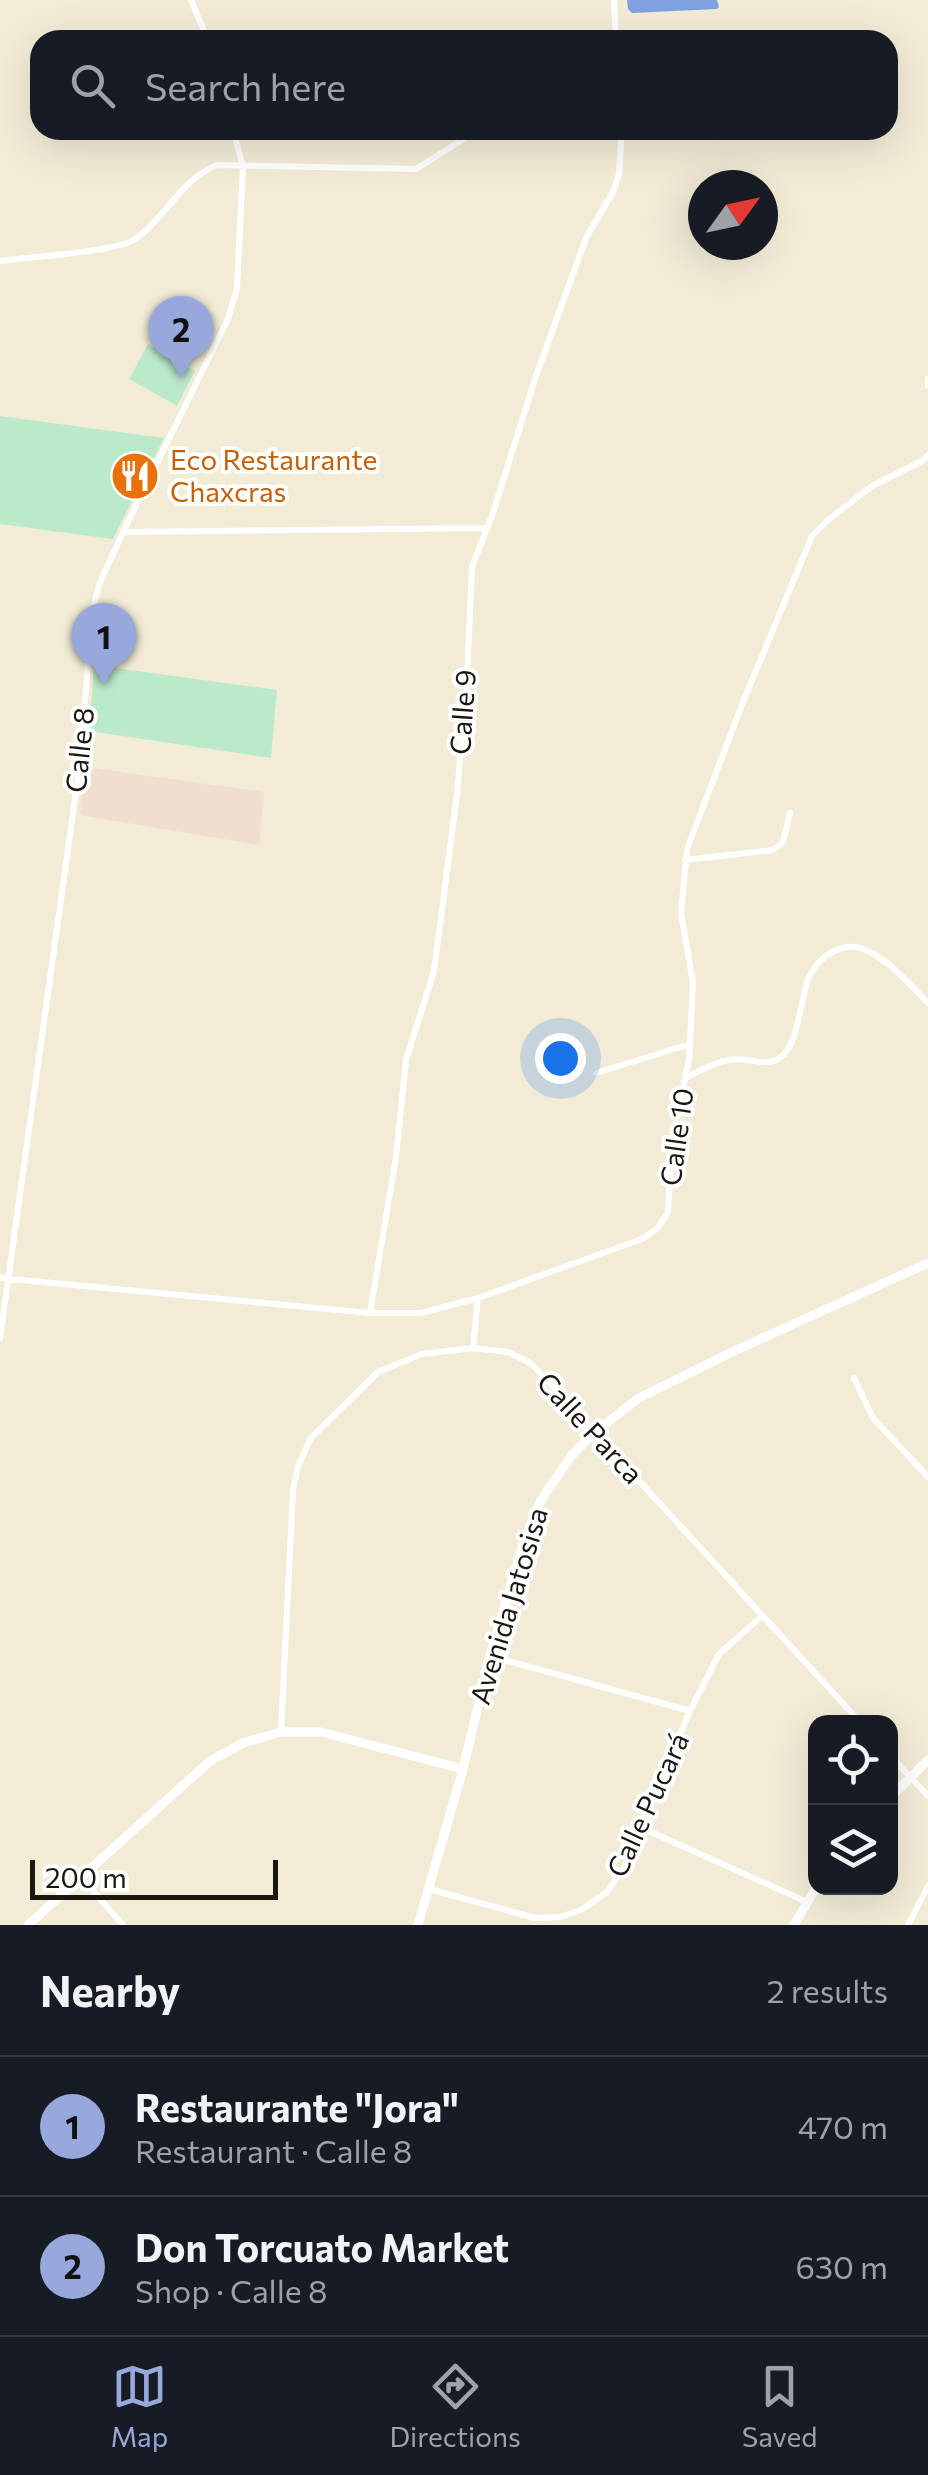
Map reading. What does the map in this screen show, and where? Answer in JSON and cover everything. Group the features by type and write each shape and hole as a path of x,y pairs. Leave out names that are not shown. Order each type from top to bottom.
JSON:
{"street":[{"path":"191,0 204,30"},
{"path":"614,0 615,30"},
{"name":"Calle 8","path":"0,1338 4,1279 79,770 93,608 123,532 234,304 243,166 236,140"},
{"path":"0,261 124,245 145,232 196,176 217,165 416,169 462,140"},
{"name":"Calle 9","path":"370,1313 396,1157 406,1060 434,971 467,679 472,567 586,238 619,174 621,140"},
{"name":"Calle 10","path":"4,1279 370,1313 421,1313 478,1298 642,1238 658,1228 668,1212 672,1140 690,1044 692,983 681,913 685,860 743,702 812,536 872,486 927,458"},
{"path":"123,532 487,528"},
{"path":"685,860 773,850 783,842 790,813"},
{"path":"685,1079 724,1060 767,1062 783,1056 794,1036 809,978 832,951 854,947 870,952 928,1003"},
{"path":"596,1073 690,1044"},
{"name":"Avenida Jatosisa","path":"418,1925 522,1547 541,1500 572,1455 594,1432 638,1398 928,1263"},
{"path":"473,1348 478,1298"},
{"name":"Calle Parca","path":"281,1732 292,1490 311,1438 378,1372 422,1354 473,1348 508,1352 526,1360 854,1715"},
{"path":"854,1378 874,1418 928,1477"},
{"name":"Calle Pucará","path":"428,1889 535,1918 560,1917 581,1910 606,1894 624,1868 690,1711 719,1654 762,1616"},
{"path":"490,1656 690,1711"},
{"path":"28,1925 210,1761 243,1743 281,1732 321,1732 462,1768"},
{"path":"898,1790 928,1760"},
{"path":"898,1763 928,1796"},
{"path":"642,1828 808,1902"},
{"path":"81,1876 123,1925"},
{"path":"908,1925 928,1886"},
{"path":"794,1925 812,1895"}],"shaded area":[{"path":"85,767 264,792 259,845 80,815"}],"green space":[{"path":"148,344 195,371 177,406 129,379"},
{"path":"0,416 164,438 113,539 0,524"},
{"path":"94,665 277,690 271,758 89,731"}],"water":[{"path":"627,0 717,0 719,7 632,13"}],"place":[{"name":"Don Torcuato Market","path":"181,378"},
{"name":"Eco Restaurante Chaxcras","path":"135,476"},
{"name":"Restaurante \"Jora\"","path":"104,685"}]}
